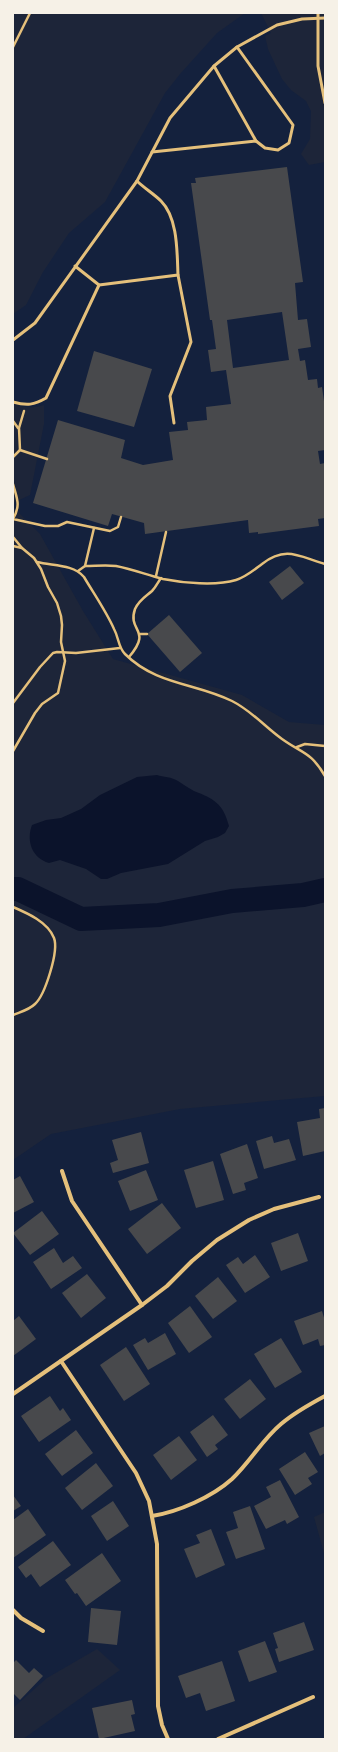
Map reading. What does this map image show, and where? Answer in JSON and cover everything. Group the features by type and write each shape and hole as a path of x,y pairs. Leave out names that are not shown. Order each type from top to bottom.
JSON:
{"street":[{"path":"62,1171 72,1201 142,1305"},
{"path":"13,1394 142,1305 167,1286 192,1261 217,1240 249,1220 282,1207 320,1197"},
{"path":"61,1361 136,1473 149,1501 157,1544 158,1706 162,1725 168,1739"},
{"path":"152,1516 173,1512 210,1494 232,1479 281,1423 325,1396"},
{"path":"13,1610 21,1618 43,1631"},
{"path":"218,1739 313,1697"}],"lane":[{"path":"318,13 318,66 325,103"},
{"path":"13,340 35,323 137,182 170,118 214,66 237,46 278,24 317,17 325,18"},
{"path":"214,66 256,141 264,148 278,150 288,143 293,125 237,46"},
{"path":"152,152 256,141"},
{"path":"137,182 161,202 169,214 177,241 178,275 191,342 170,396 174,423"},
{"path":"75,266 99,285 178,275"},
{"path":"13,402 25,405 35,404 46,398 99,285"}],"path":[{"path":"13,48 30,13"},
{"path":"13,457 20,450 19,428 26,407"},
{"path":"13,421 19,428"},
{"path":"20,450 47,459"},
{"path":"13,484 17,497 18,510 13,519 45,526 58,526 67,522 110,531 118,527 121,517"},
{"path":"85,566 94,528"},
{"path":"156,576 166,532"},
{"path":"13,538 42,568 61,616 61,642 65,660 58,692 42,704 34,713 13,751"},
{"path":"13,546 22,548"},
{"path":"78,571 85,566 115,566 161,578 196,582 222,582 237,580 251,573 272,556 282,554 300,555 325,564"},
{"path":"37,562 72,568 78,571 84,577 112,624 116,632 120,648 144,669 165,679 214,694 231,701 255,715 283,740 308,754 316,762 325,776"},
{"path":"129,657 140,641 140,634 134,621 136,607 140,600 155,587 161,578"},
{"path":"140,634 147,634"},
{"path":"13,703 48,658 57,652 76,653 120,648"},
{"path":"296,748 305,744 325,746"},
{"path":"13,907 33,916 43,925 54,938 55,948 43,994 35,1004 13,1015"}],"shaded area":[{"path":"13,13 245,13 217,33 165,93 105,202 69,233 43,272 26,305 13,314"},
{"path":"261,13 325,13 325,162 309,165 301,154 310,139 311,111 306,101 291,90 282,79 268,49 265,36 271,33"},
{"path":"13,404 28,407 44,405 44,424 30,495 13,503"},
{"path":"13,507 40,534 83,611 113,659 242,695 289,722 325,725 325,1096 180,1109 51,1134 13,1160"},
{"path":"157,775 176,780 217,803 227,818 229,826 225,833 205,841 168,864 121,873 107,879 101,879 86,869 60,860 49,863 43,861 35,853 30,843 30,831 32,825 46,820 61,818 81,809 100,795 137,777"},
{"path":"325,1512 325,1557 314,1517"},
{"path":"97,1649 120,1670 23,1739 13,1739 13,1708 47,1678"}],"building":[{"path":"287,167 303,282 295,283 298,320 307,319 311,347 298,349 300,361 305,360 308,380 317,379 318,388 322,387 325,408 325,450 318,451 320,464 325,463 325,518 318,519 319,526 258,534 258,532 249,533 248,520 145,534 144,523 112,514 108,526 33,503 58,420 125,440 121,458 143,465 173,460 169,432 188,430 187,422 207,420 206,407 231,404 226,370 211,372 208,350 216,349 212,320 210,320 191,183 196,183 195,178","holes":["282,312 289,360 233,368 227,320"]},
{"path":"94,351 152,369 134,427 77,411"},
{"path":"290,566 304,583 282,600 269,582"},
{"path":"169,615 202,653 180,672 147,634"},
{"path":"325,1108 325,1151 303,1156 297,1122 320,1118 319,1109"},
{"path":"141,1132 149,1163 113,1173 110,1163 118,1160 112,1140"},
{"path":"272,1136 274,1143 289,1139 296,1160 264,1169 256,1141"},
{"path":"247,1144 258,1178 244,1183 246,1190 233,1194 220,1154"},
{"path":"213,1161 224,1200 196,1208 184,1170"},
{"path":"146,1170 158,1200 130,1211 118,1181"},
{"path":"20,1176 34,1202 13,1213 13,1180"},
{"path":"162,1203 181,1228 147,1254 128,1229"},
{"path":"42,1211 59,1234 30,1255 13,1233"},
{"path":"298,1233 308,1261 281,1271 271,1243"},
{"path":"54,1248 63,1263 73,1256 82,1268 51,1289 33,1262"},
{"path":"255,1255 270,1277 245,1293 226,1265 238,1257 243,1264"},
{"path":"87,1274 106,1298 81,1318 62,1293"},
{"path":"218,1277 237,1301 213,1319 195,1296"},
{"path":"190,1306 212,1337 189,1353 168,1323"},
{"path":"322,1311 325,1321 325,1345 320,1346 318,1339 303,1345 294,1321"},
{"path":"19,1316 36,1339 13,1356 13,1321"},
{"path":"165,1333 176,1354 148,1370 133,1345 145,1338 148,1343"},
{"path":"281,1338 302,1372 275,1388 254,1354"},
{"path":"126,1347 150,1384 124,1401 100,1365"},
{"path":"250,1379 266,1399 240,1419 224,1399"},
{"path":"50,1396 60,1411 63,1408 71,1420 39,1442 21,1416"},
{"path":"213,1415 228,1435 215,1445 218,1449 207,1457 190,1432"},
{"path":"325,1426 325,1453 320,1456 309,1433"},
{"path":"76,1430 93,1453 62,1476 45,1454"},
{"path":"179,1436 197,1460 171,1480 153,1455"},
{"path":"305,1452 318,1472 308,1478 312,1484 295,1495 279,1469"},
{"path":"96,1463 113,1486 82,1510 65,1488"},
{"path":"280,1480 299,1517 287,1524 285,1520 266,1529 254,1506 271,1497 266,1487"},
{"path":"13,1495 21,1506 13,1511"},
{"path":"113,1501 129,1526 107,1541 91,1516"},
{"path":"250,1506 265,1549 236,1559 226,1532 238,1528 233,1512"},
{"path":"28,1509 46,1535 13,1558 13,1520"},
{"path":"211,1529 225,1565 196,1578 184,1549 200,1543 196,1535"},
{"path":"53,1541 71,1565 40,1587 31,1574 26,1578 18,1567"},
{"path":"102,1553 121,1581 86,1606 65,1580"},
{"path":"91,1608 121,1611 117,1645 88,1642"},
{"path":"304,1622 314,1650 279,1662 275,1649 278,1648 273,1633"},
{"path":"265,1641 277,1672 249,1682 238,1651"},
{"path":"16,1660 29,1673 34,1668 43,1676 20,1700 13,1693 13,1663"},
{"path":"222,1661 235,1701 206,1711 200,1693 186,1698 178,1676"},
{"path":"132,1700 135,1714 131,1715 135,1731 99,1739 92,1708"}],"waterway":[{"path":"13,889 18,889 81,919 159,915 232,901 303,895 325,890"}]}
